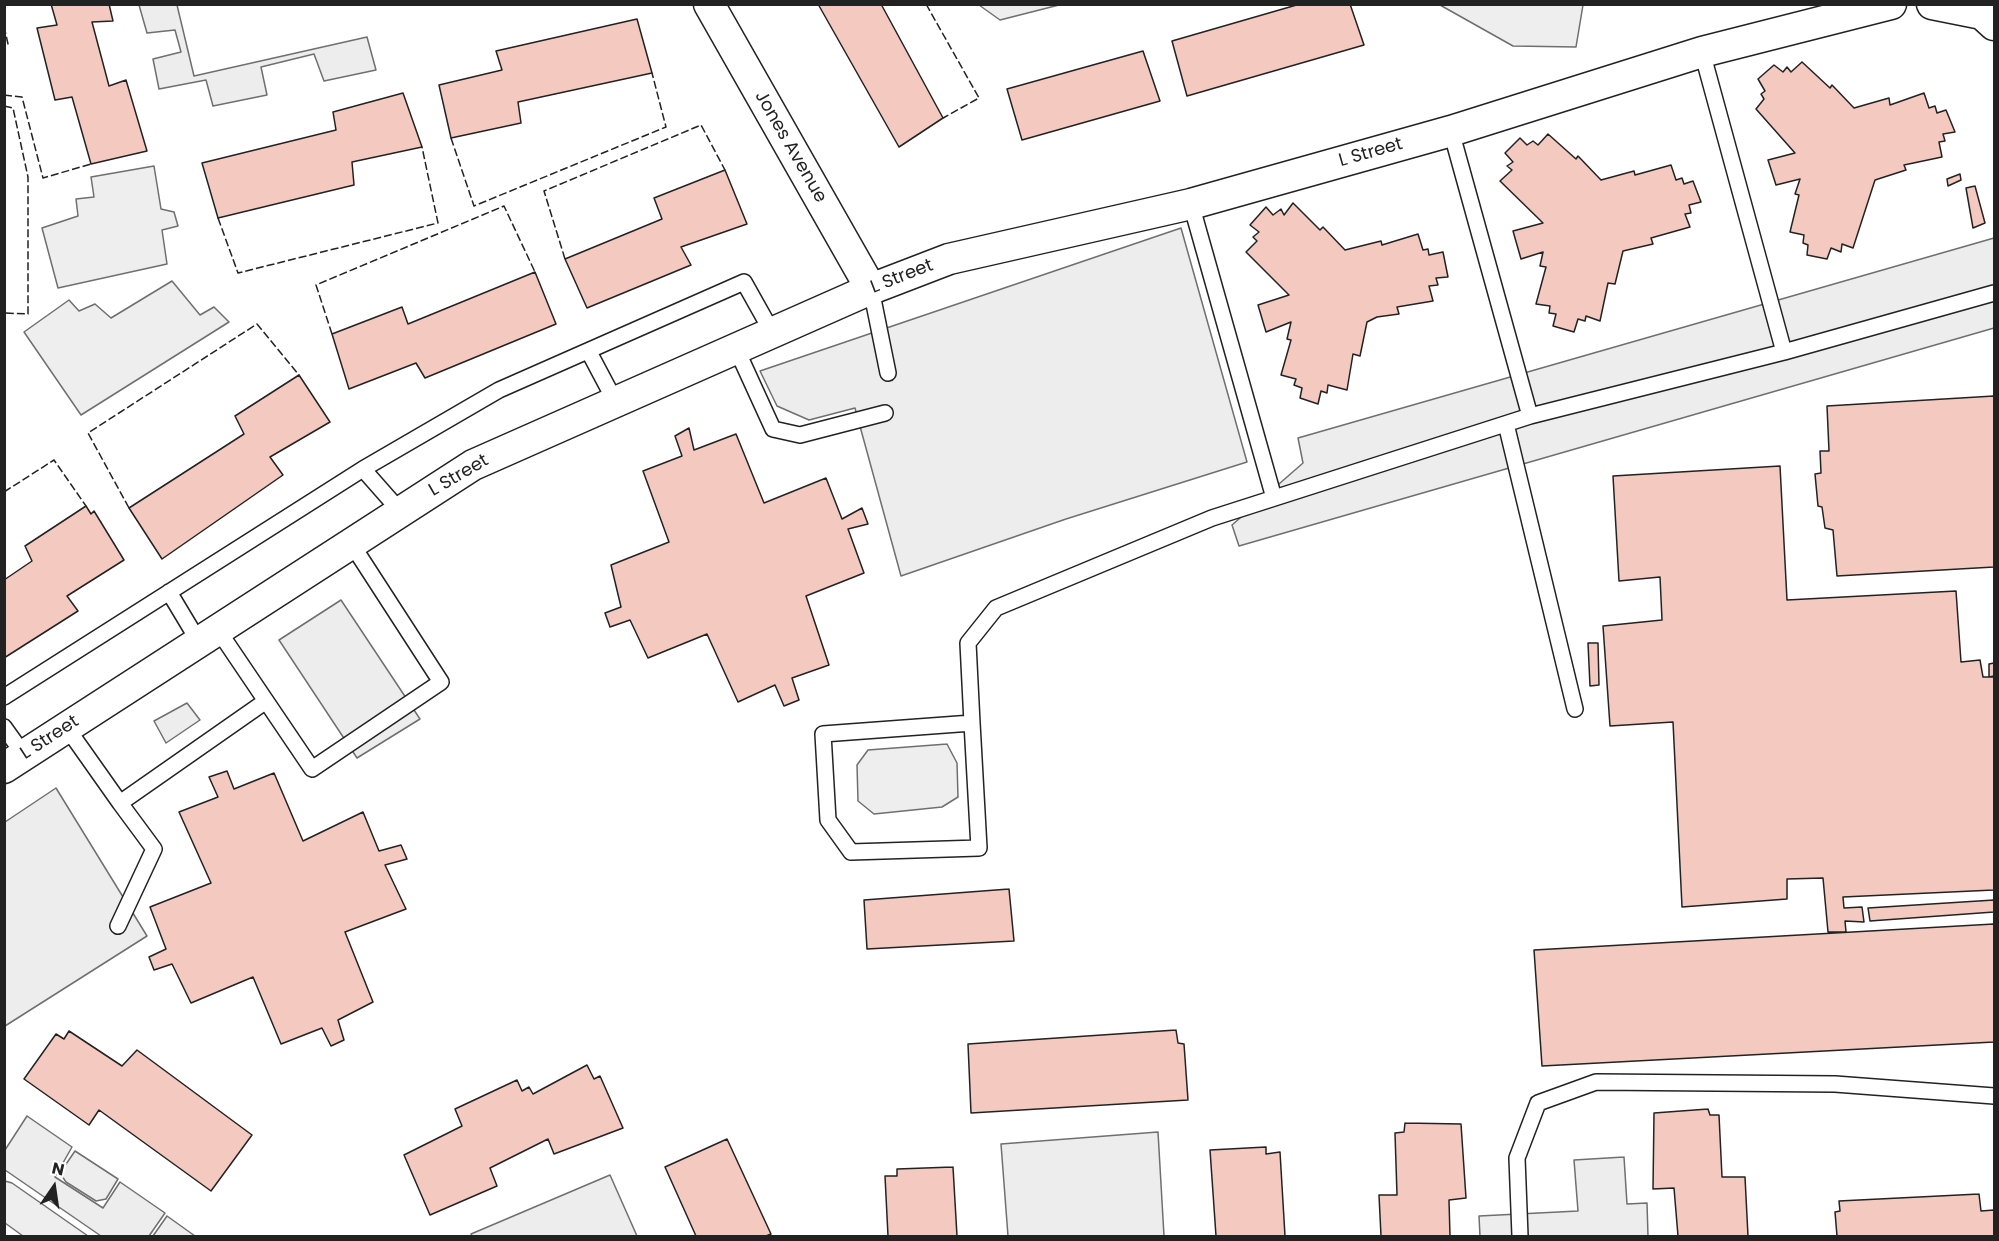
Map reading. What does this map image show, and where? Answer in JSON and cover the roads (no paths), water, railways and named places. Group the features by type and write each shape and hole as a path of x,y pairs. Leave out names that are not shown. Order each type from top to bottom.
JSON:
{"street":[{"name":"Jones Avenue","path":"709,4 871,289"},
{"name":"L Street","path":"14,762 473,465 871,289 949,259 1191,204 1451,130 1702,52 1891,4"},
{"path":"1932,4 1982,14 1995,25"}],"lane":[{"path":"1702,52 1784,352"},
{"path":"1451,130 1530,416"},
{"path":"1191,204 1274,498"},
{"path":"4,697 363,469 499,390 744,282 772,332"},
{"path":"871,289 888,373"},
{"path":"972,723 823,734 828,820 851,852 979,848 968,643 996,608 1212,518 1530,416 1784,352 1995,293"},
{"path":"736,348 772,429 800,435 885,413"},
{"path":"589,352 615,401"},
{"path":"1506,424 1575,709"},
{"path":"363,469 400,511"},
{"path":"169,592 266,701 312,769 441,682 351,543"},
{"path":"120,803 266,701"},
{"path":"4,727 14,762"},
{"path":"67,728 154,849 118,926"},
{"path":"1520,1236 1517,1158 1538,1102 1596,1082 1835,1084 1995,1096"}]}
